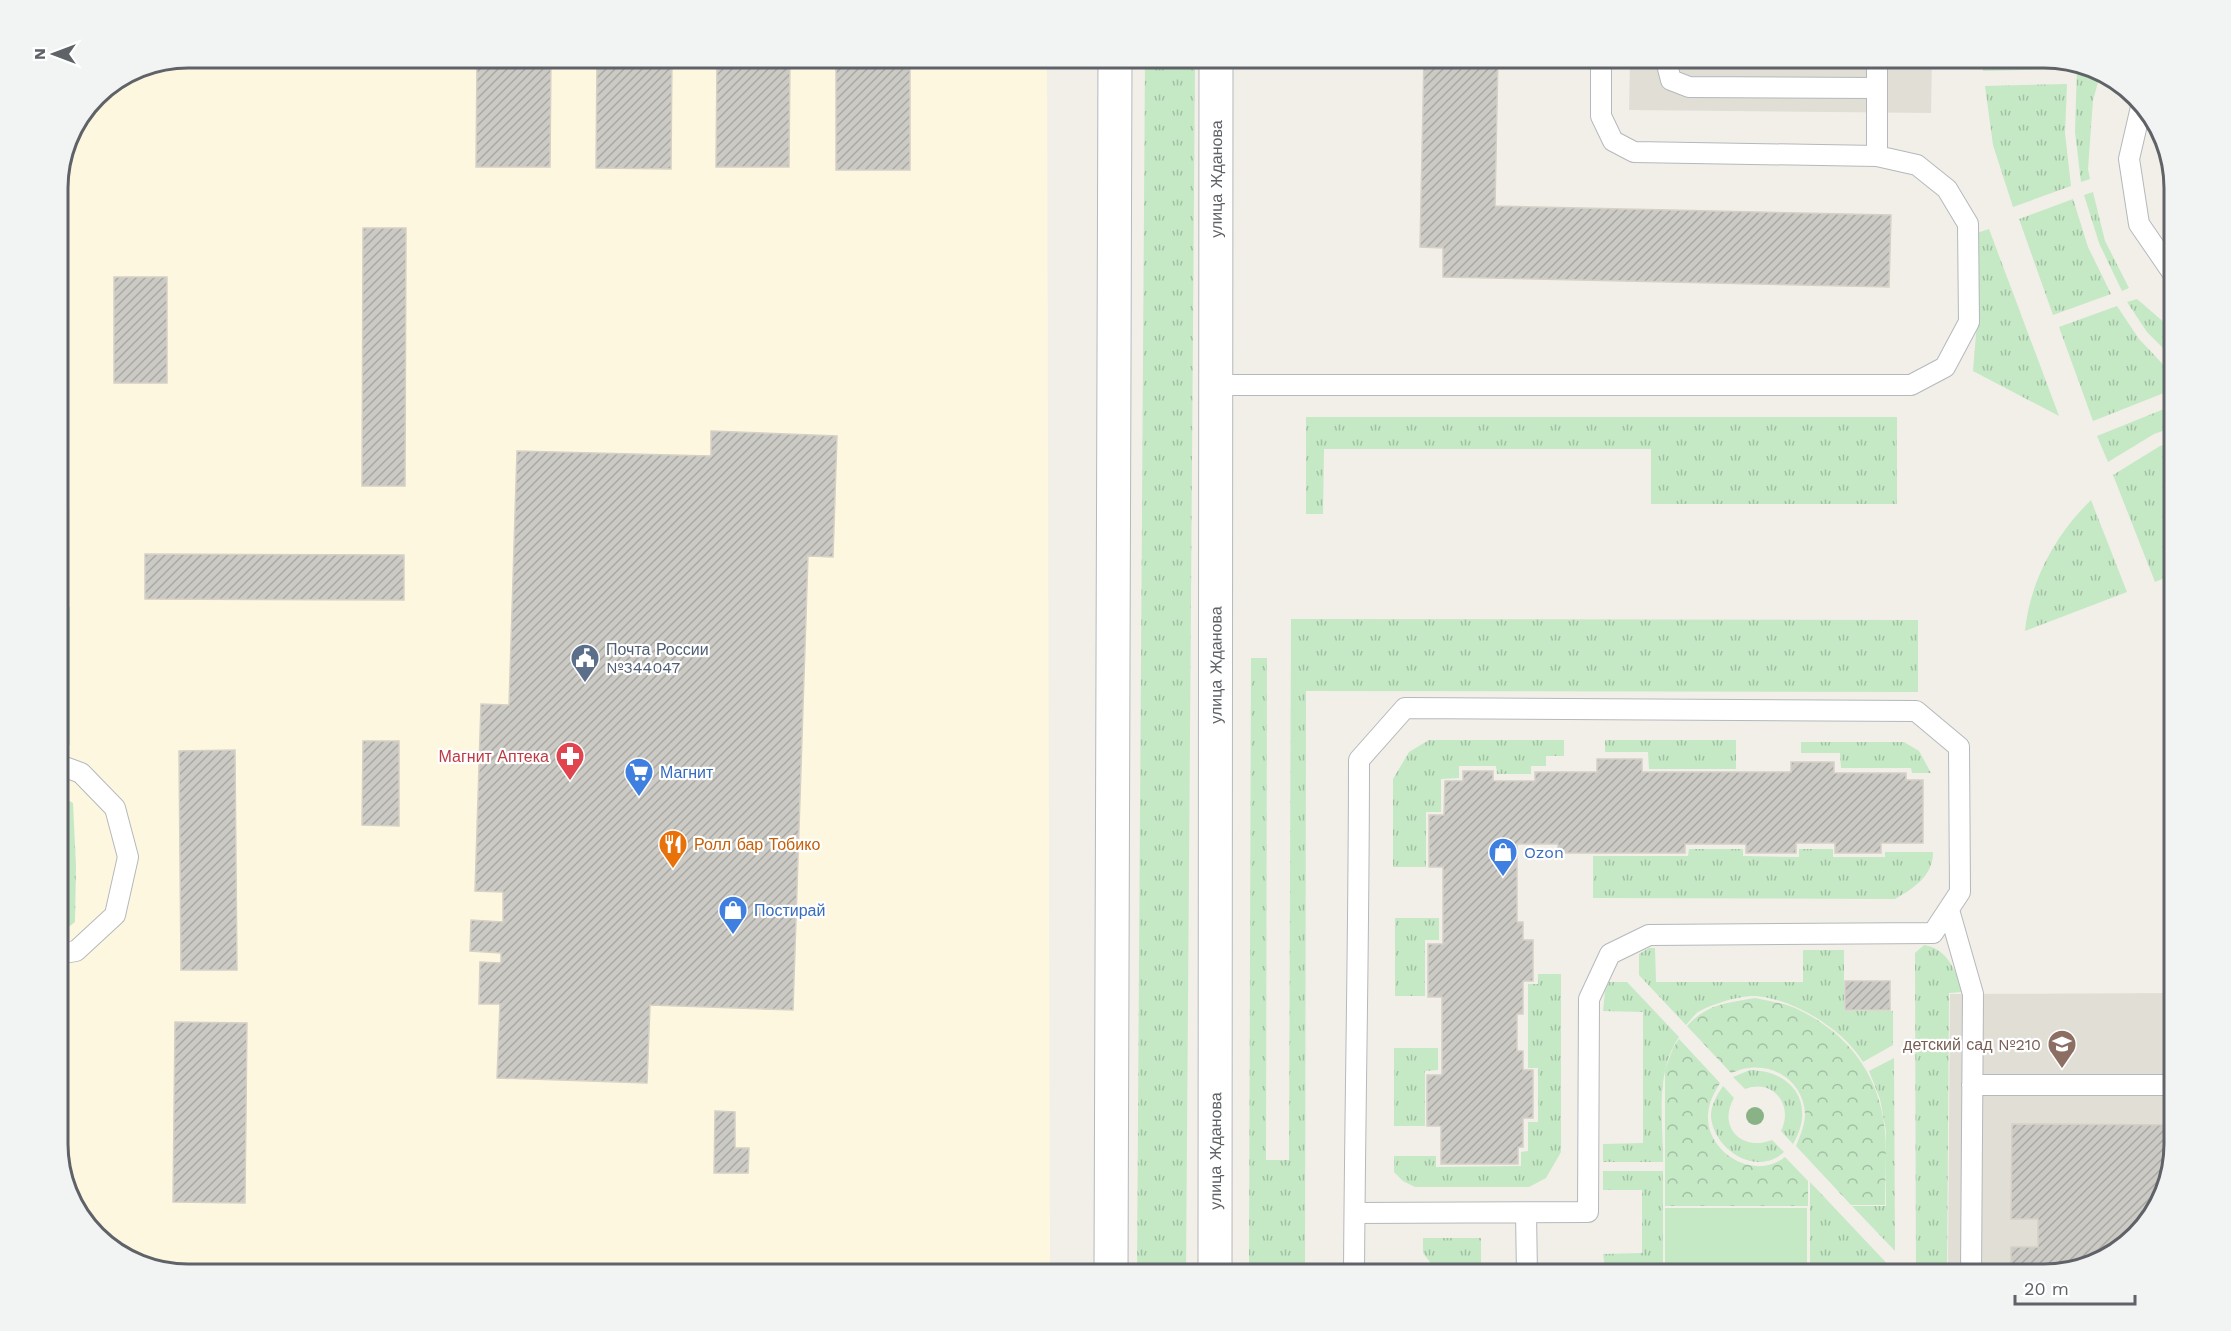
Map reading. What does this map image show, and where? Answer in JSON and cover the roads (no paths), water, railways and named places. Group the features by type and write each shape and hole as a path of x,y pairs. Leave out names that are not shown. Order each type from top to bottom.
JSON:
{"street":[{"path":"1111,1264 1115,68"},
{"name":"улица Жданова","path":"1215,1264 1216,68"}],"lane":[{"path":"1215,385 1911,385 1945,368 1969,322 1968,224 1947,189 1917,165 1877,156 1634,152 1612,141 1600,116 1601,68"},
{"path":"1668,68 1671,80 1689,87 1877,88"},
{"path":"1877,68 1877,156"},
{"path":"2139,114 2128,159 2139,224 2163,259"},
{"path":"1354,1213 1588,1212 1589,999 1610,954 1648,934 1933,933 1960,892 1959,747 1916,711 1405,708 1359,760 1354,1213 1354,1264"},
{"path":"68,768 81,773 115,808 128,857 115,915 76,951 68,952"},
{"path":"1948,910 1972,994 1971,1264"},
{"path":"1972,1085 2164,1085"},
{"path":"1526,1213 1527,1264"}],"place":[{"name":"Почта России №344047","path":"585,684"},
{"name":"Магнит Аптека","path":"570,782"},
{"name":"Магнит","path":"639,798"},
{"name":"Ролл бар Тобико","path":"673,870"},
{"name":"Ozon","path":"1503,878"},
{"name":"Постирай","path":"733,936"},
{"name":"детский сад №210","path":"2062,1070"}]}
